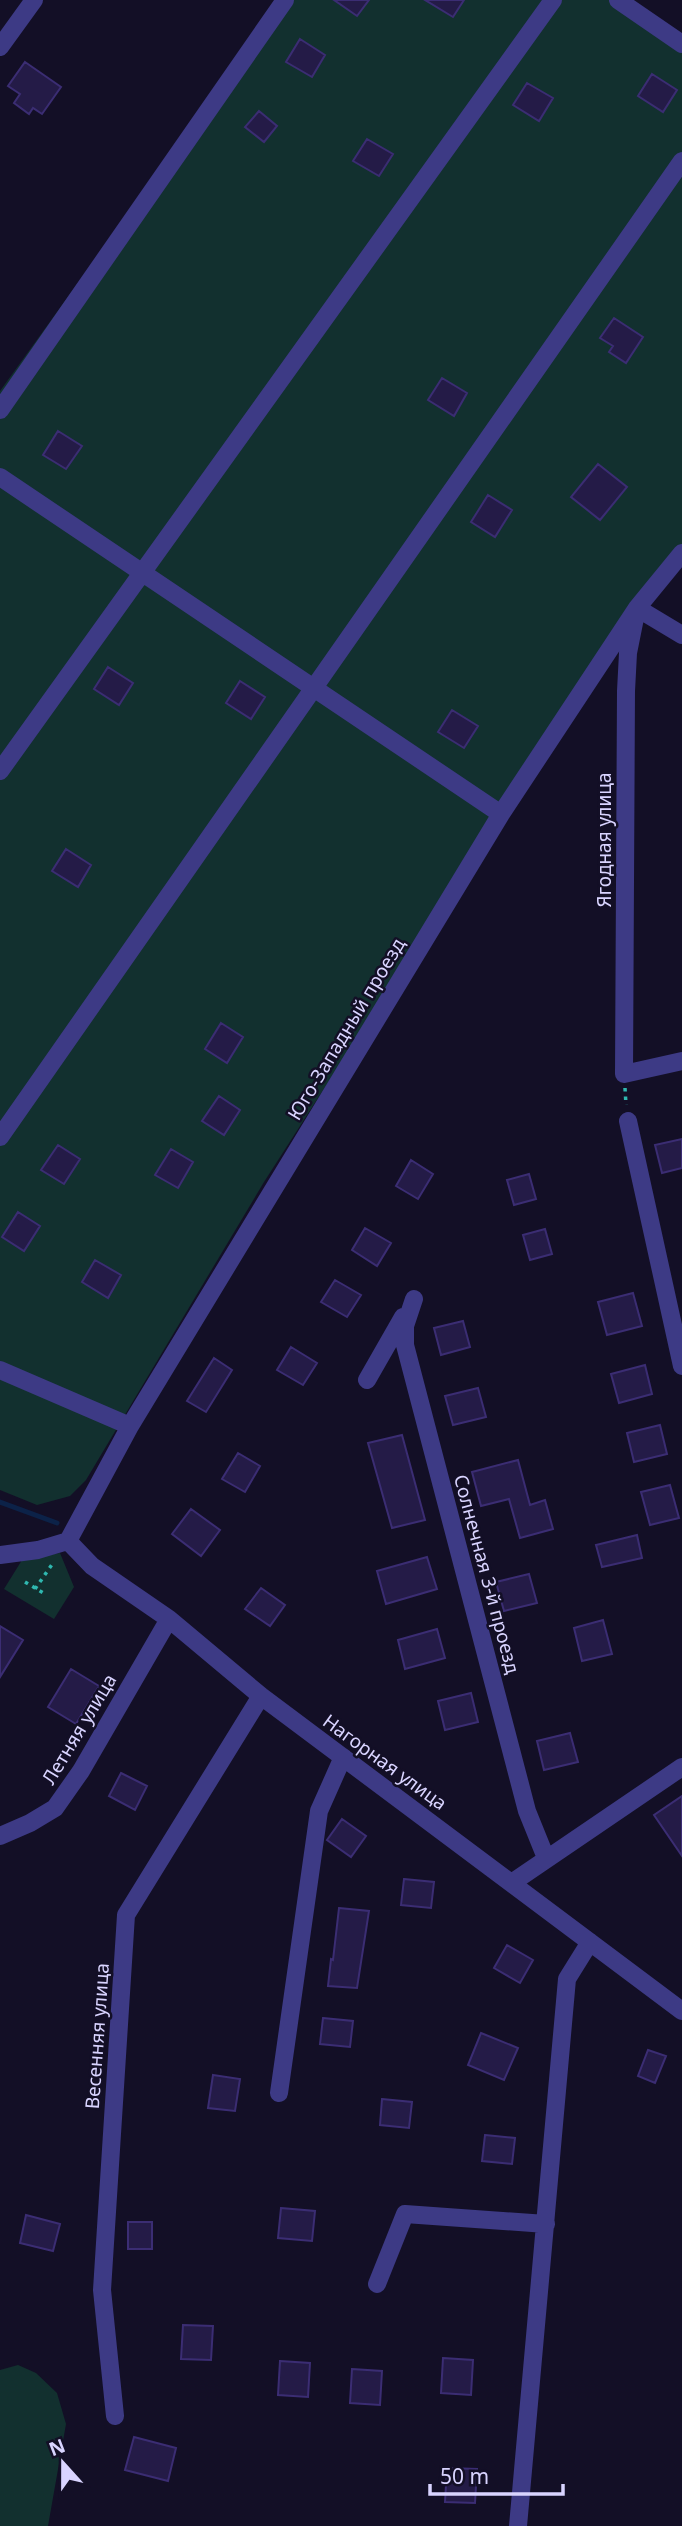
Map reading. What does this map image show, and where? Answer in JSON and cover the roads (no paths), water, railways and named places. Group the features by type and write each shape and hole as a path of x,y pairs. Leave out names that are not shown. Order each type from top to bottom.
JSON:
{"street":[{"path":"0,47 34,0"},
{"path":"0,410 285,0"},
{"path":"0,771 553,0"},
{"path":"618,0 682,44"},
{"path":"0,1137 682,161"},
{"path":"0,477 501,814"},
{"name":"Юго-Западный проезд","path":"68,1541 130,1426 501,814 637,608 682,553"},
{"path":"637,608 682,635"},
{"name":"Ягодная улица","path":"637,608 628,653 626,691 624,1074 682,1061"},
{"path":"628,1121 682,1366"},
{"name":"Солнечная 3-й проезд","path":"367,1380 414,1299 405,1326 405,1345 527,1811 546,1858"},
{"path":"0,1370 130,1426"},
{"path":"0,1555 37,1550 68,1541"},
{"name":"Нагорная улица","path":"68,1541 92,1566 169,1619 261,1696 682,2011"},
{"name":"Летняя улица","path":"0,1836 55,1808 81,1771 169,1619"},
{"name":"Весенняя улица","path":"115,2416 102,2290 126,1915 261,1696"},
{"path":"279,2093 319,1811 343,1757"},
{"path":"513,1882 682,1766"},
{"path":"518,2526 567,1979 590,1942"},
{"path":"377,2284 405,2214 546,2224"}],"waterway":[{"path":"0,1502 57,1523"}]}
